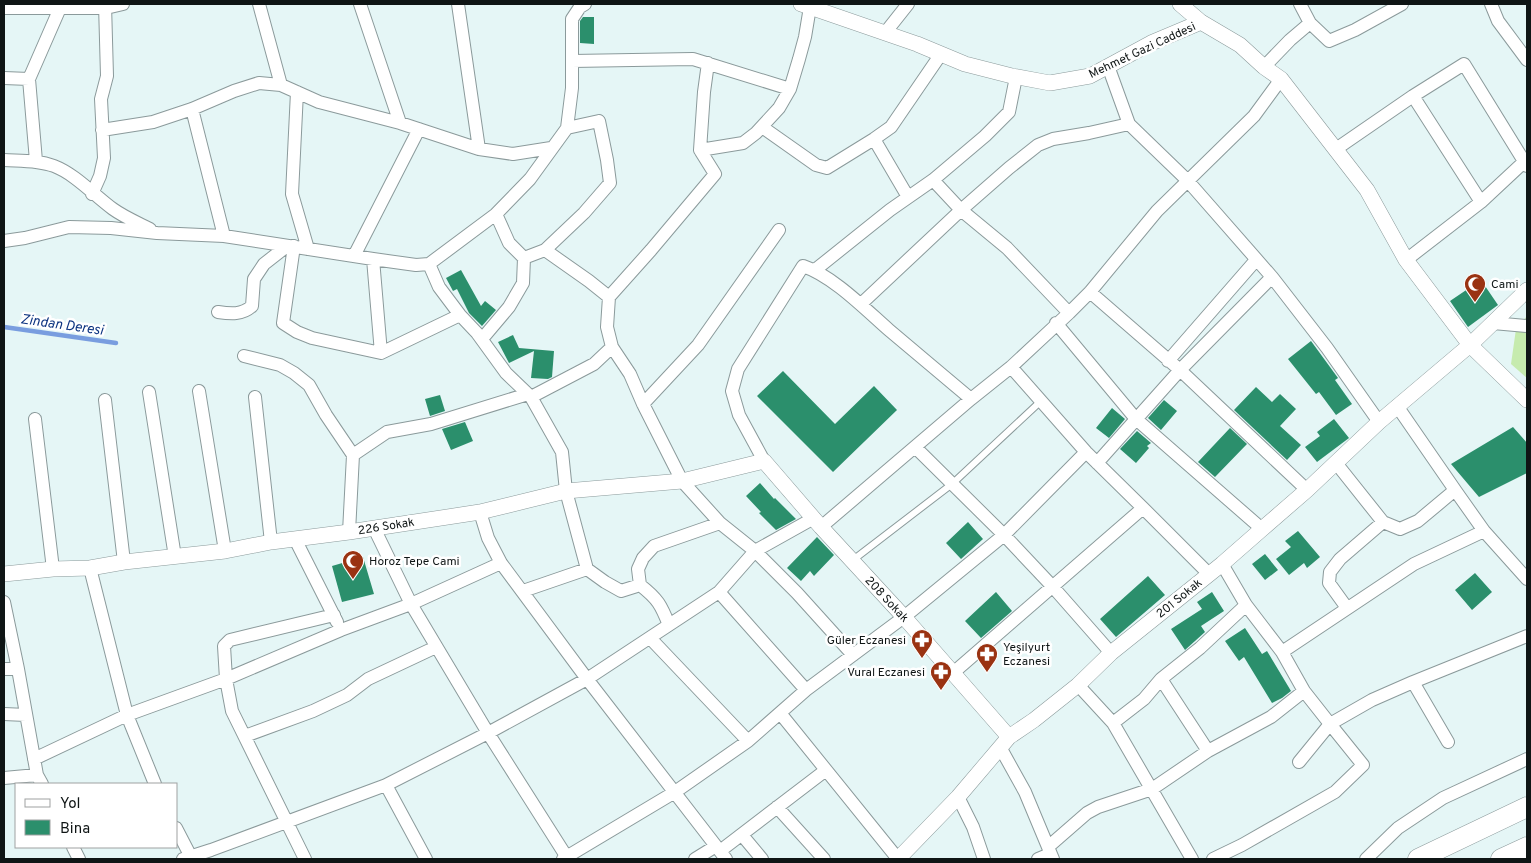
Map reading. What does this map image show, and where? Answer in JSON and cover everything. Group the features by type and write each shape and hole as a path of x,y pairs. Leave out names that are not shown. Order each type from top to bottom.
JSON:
{"main road":[{"path":"1418,859 1527,807"},
{"path":"1501,859 1527,846"}],"street":[{"path":"4,8 60,8 124,4"},
{"path":"259,4 281,85"},
{"path":"360,4 400,124"},
{"path":"458,4 479,149"},
{"path":"4,240 25,238 69,227 111,228 157,233 224,236 416,265 429,264 496,214 530,179 566,128 572,88 572,19 580,7 585,4"},
{"path":"885,33 908,4"},
{"path":"1181,4 1201,22"},
{"path":"1300,4 1310,23 1329,41 1355,30 1402,4"},
{"path":"1491,4 1498,21 1527,60"},
{"path":"700,150 743,143 756,133 779,108 790,89 805,37 805,5"},
{"name":"Mehmet Gazi Caddesi","path":"805,5 965,64 1016,77 1050,83 1090,76 1151,43 1201,22 1240,45 1264,67 1281,79 1367,190 1406,260 1470,345 1527,400"},
{"path":"92,194 100,176 104,158 101,99 107,76 105,6"},
{"path":"36,162 29,79 60,8"},
{"path":"1264,67 1290,40 1310,23"},
{"path":"762,127 816,165 827,168 874,140 891,127 941,54"},
{"path":"572,61 693,59 790,89"},
{"path":"708,63 700,150 715,174 609,297 607,327 612,347 630,374 682,481 720,522 755,551 797,593 853,655"},
{"path":"1336,148 1464,64 1526,164 1481,202 1406,260"},
{"path":"1108,66 1129,124 1187,180 1272,277 1327,348 1379,422"},
{"path":"816,270 908,197 933,180 985,136 1009,112 1016,77"},
{"path":"4,78 29,79"},
{"path":"178,833 187,858 213,855 286,822 386,785 488,733 586,679 719,592 755,551 817,522 915,447 971,398 1011,367 1090,292 1157,211 1254,116 1281,79"},
{"path":"102,130 153,122 259,83 281,85 319,102 419,129 479,149 513,154 551,148"},
{"path":"297,92 292,194 308,249"},
{"path":"1413,96 1481,202"},
{"path":"192,109 224,236"},
{"path":"524,258 545,250 584,213 610,183 598,121 566,128"},
{"path":"861,304 961,210 1038,145 1053,139 1129,124"},
{"path":"354,256 419,129"},
{"path":"874,140 908,197"},
{"path":"4,160 36,162 55,166 79,180 92,194 115,211 157,233"},
{"path":"933,180 961,210 1007,248 1069,313"},
{"path":"482,339 509,306 523,283 524,258 509,243 496,214"},
{"path":"643,404 698,344 779,230"},
{"path":"218,312 232,314 246,311 252,306 254,279 264,264 290,246"},
{"path":"290,246 283,323 296,332 312,338 381,353 460,315"},
{"path":"545,250 609,297"},
{"path":"374,259 381,353"},
{"path":"1168,361 1256,260"},
{"path":"429,264 439,287 460,315 482,339 506,373 530,396 562,452 566,491 587,569 621,591 640,585"},
{"path":"764,460 739,415 732,391 738,369 803,266 816,270 861,304 971,398"},
{"path":"1097,463 1180,370 1272,277"},
{"name":"201 Sokak","path":"898,859 958,797 1005,742 1078,685 1111,653 1222,564 1308,490 1379,422 1470,345 1527,290"},
{"path":"1090,292 1180,370 1308,490"},
{"path":"1493,323 1527,326"},
{"path":"1056,324 1136,419 1262,529"},
{"path":"353,455 387,432 430,424 530,396 594,364 612,347"},
{"path":"244,356 280,365 309,385 326,415 353,455 349,532"},
{"path":"1011,367 1086,452 1209,574"},
{"path":"199,391 225,551"},
{"path":"149,392 175,557"},
{"path":"255,397 271,542"},
{"path":"105,400 124,562"},
{"path":"1397,406 1484,531 1527,580"},
{"path":"35,419 53,569"},
{"path":"915,447 1004,534 1111,653"},
{"path":"374,528 411,604 566,859 675,792 748,741 806,690 904,617 1004,534 1086,452"},
{"name":"226 Sokak","path":"4,574 53,569 90,568 124,562 225,551 271,542 480,512 566,491 682,481 764,460"},
{"name":"208 Sokak","path":"764,460 817,522 953,673 1005,742"},
{"path":"1336,463 1383,522 1400,529 1418,521 1455,490"},
{"path":"953,673 1143,508"},
{"path":"480,512 488,538 501,563 586,679 721,852"},
{"path":"669,625 660,603 640,585 638,569 642,558 654,546 720,522"},
{"path":"1348,608 1329,583 1330,572 1340,559 1383,522"},
{"path":"1282,652 1414,564 1484,531"},
{"path":"295,539 341,630"},
{"path":"34,759 126,715 226,679 341,630 411,604 501,563"},
{"path":"1213,859 1242,845 1335,792 1363,765 1304,692 1282,652 1246,606 1222,564"},
{"path":"90,568 126,715 155,783"},
{"path":"523,591 587,569"},
{"path":"719,592 806,690"},
{"path":"4,602 34,759 40,780 4,778"},
{"path":"1113,723 1144,699 1161,680 1246,606"},
{"path":"305,859 232,711 226,679 224,646 230,640 334,615"},
{"path":"1299,762 1330,724 1372,700 1527,636"},
{"path":"650,638 748,741"},
{"path":"245,736 313,711 347,695 368,679 436,647"},
{"path":"4,669 18,669"},
{"path":"1161,680 1208,752"},
{"path":"1413,682 1448,742"},
{"path":"1078,685 1113,723 1193,859"},
{"path":"1038,859 1050,853 1087,813 1098,807 1152,789 1208,752 1270,717 1304,692"},
{"path":"780,713 898,859"},
{"path":"4,714 26,716"},
{"path":"1005,742 1050,853"},
{"path":"1366,859 1398,828 1442,798 1527,759"},
{"path":"695,859 721,852 826,770"},
{"path":"386,785 426,859"},
{"path":"958,797 974,828 984,859"},
{"path":"778,807 824,859"},
{"path":"742,835 762,859"}],"lane":[{"path":"852,561 952,484 1041,401"}],"green space":[{"path":"1527,316 1527,378 1511,364 1516,329"}],"building":[{"path":"583,17 594,17 594,44 580,43 580,21"},
{"path":"461,270 481,306 485,301 496,310 482,326 469,313 457,289 453,291 446,278"},
{"name":"Cami","path":"1481,280 1498,305 1468,327 1450,301"},
{"path":"513,335 519,348 554,351 552,377 548,379 531,378 534,351 509,363 498,342"},
{"path":"1311,341 1338,378 1335,380 1352,404 1336,415 1319,392 1316,394 1288,359"},
{"path":"783,371 835,424 874,386 897,410 833,472 757,396"},
{"path":"1256,387 1272,402 1280,394 1296,409 1280,426 1301,445 1287,460 1234,410"},
{"path":"440,395 445,411 430,416 425,399"},
{"path":"1164,400 1177,411 1161,430 1148,418"},
{"path":"1112,408 1125,419 1109,438 1096,428"},
{"path":"1334,419 1349,438 1317,462 1305,447 1320,436 1317,432"},
{"path":"465,422 473,441 451,450 442,429"},
{"path":"1513,427 1527,443 1527,473 1479,497 1451,464"},
{"path":"1230,428 1247,444 1215,477 1198,462"},
{"path":"1137,431 1151,443 1136,463 1120,449"},
{"path":"760,483 796,519 776,530 759,513 761,512 746,496"},
{"path":"968,522 983,539 961,559 946,543"},
{"path":"1298,531 1320,557 1307,568 1304,563 1289,575 1276,559 1291,547 1285,541"},
{"path":"817,537 834,555 814,576 810,571 801,581 787,568"},
{"path":"1265,554 1278,570 1265,580 1252,564"},
{"name":"Horoz Tepe Cami","path":"363,557 374,594 342,602 332,566"},
{"path":"1475,573 1492,592 1472,610 1455,590"},
{"path":"1148,576 1165,595 1116,637 1100,619"},
{"path":"996,592 1012,611 981,638 965,621"},
{"path":"1212,592 1224,611 1201,626 1205,632 1185,650 1171,629 1202,609 1197,602"},
{"path":"1245,628 1262,654 1267,651 1291,691 1272,703 1244,657 1239,661 1225,641"}],"waterway":[{"name":"Zindan Deresi","path":"4,327 116,343"}],"place":[{"name":"Cami","path":"1475,303"},
{"name":"Horoz Tepe Cami","path":"353,580"},
{"name":"Güler Eczanesi","path":"922,659"},
{"name":"Yeşilyurt Eczanesi","path":"987,673"},
{"name":"Vural Eczanesi","path":"941,691"}]}
